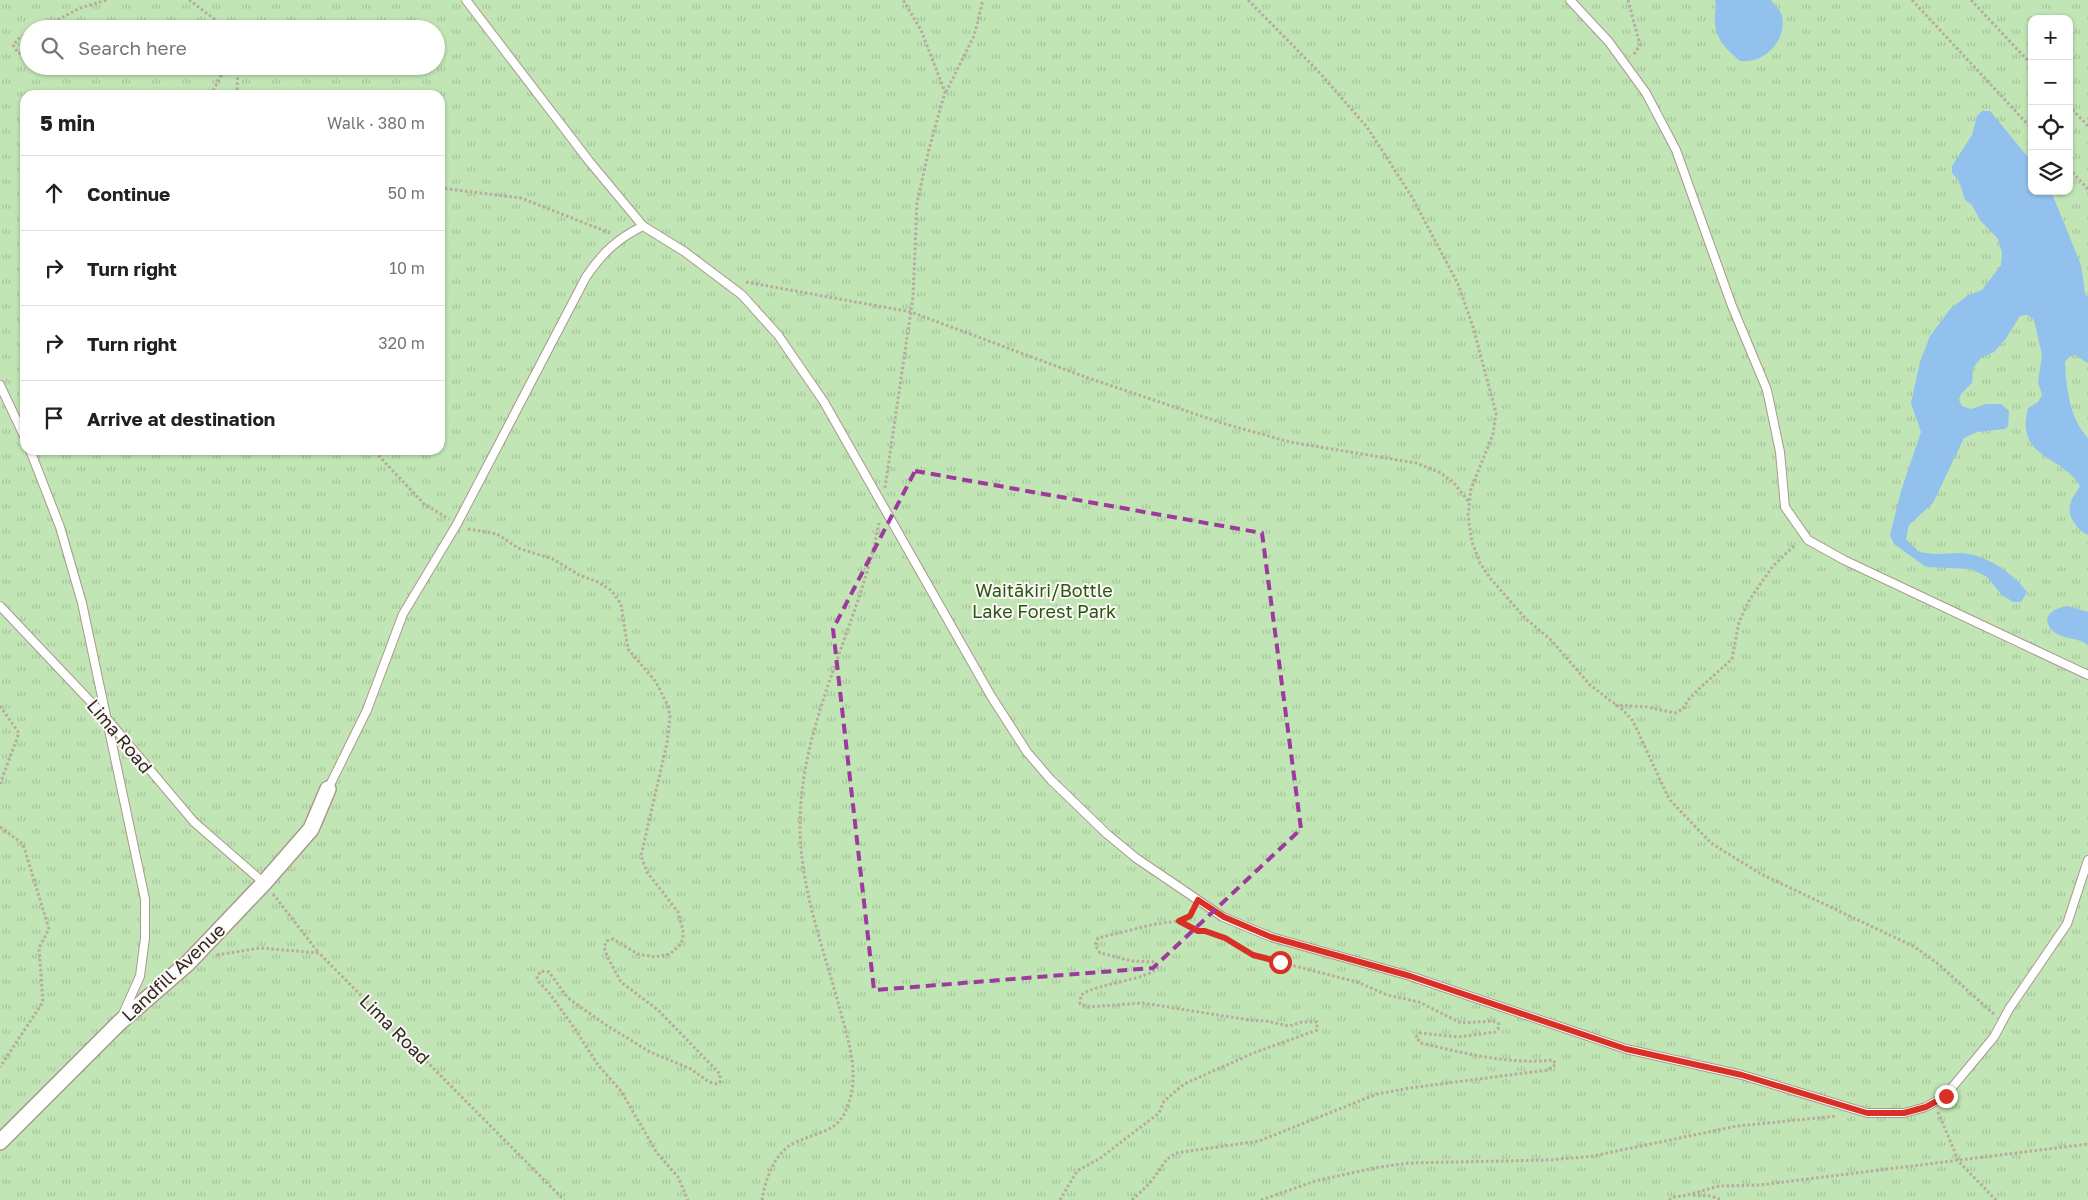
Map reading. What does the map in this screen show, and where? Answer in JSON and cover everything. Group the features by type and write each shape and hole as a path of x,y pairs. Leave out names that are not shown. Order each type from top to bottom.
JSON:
{"street":[{"name":"Landfill Avenue","path":"0,1142 119,1023 188,963 264,883 311,829 328,789"}],"lane":[{"path":"466,0 589,162 643,226 685,252 742,295 778,335 824,402 991,696 1027,752 1057,787 1107,834 1136,858 1224,917 1271,937 1410,976 1626,1049 1742,1075 1867,1113 1904,1113 1946,1096 1994,1037 2066,924 2088,860"},
{"path":"1570,0 1609,42 1646,93 1676,150 1732,306 1767,390 1780,452 1785,507 1808,540 1844,560 2088,675"},
{"path":"328,789 367,710 403,614 457,524 586,277 599,258 621,237 643,226"},
{"path":"0,385 20,427"},
{"path":"32,455 60,527 82,603 145,899 145,938 140,976 119,1023"},
{"name":"Lima Road","path":"0,606 108,720 146,768 194,822 264,883"}],"path":[{"path":"57,20 80,8 108,0"},
{"path":"189,0 216,20"},
{"path":"903,0 921,30 945,92"},
{"path":"762,1200 764,1188 772,1167 780,1156 793,1143 815,1137 836,1124 851,1094 853,1081 848,1042 804,875 801,809 804,771 809,746 830,676 851,625 872,557 883,506 911,312 917,203 928,148 945,92 974,36 983,0"},
{"path":"1248,0 1318,71 1367,126 1412,197 1458,284 1473,327 1496,413 1493,434 1471,489 1468,516 1472,542 1480,563 1490,578 1525,618 1551,640 1590,685 1633,721 1669,799 1711,842 1761,874 1915,947 1937,963 2002,1022"},
{"path":"1626,66 1640,45 1628,0"},
{"path":"1912,0 2028,125"},
{"path":"1971,0 2028,62"},
{"path":"20,37 13,45 20,53"},
{"path":"214,90 221,75"},
{"path":"237,90 238,75"},
{"path":"2073,110 2088,126"},
{"path":"2073,173 2088,189"},
{"path":"445,189 521,198 621,237"},
{"path":"718,278 911,312 1088,378 1225,424 1290,442 1416,463 1439,472 1453,482 1470,502"},
{"path":"378,455 424,504 457,524 466,528 497,534 518,548 553,559 579,575 598,582 612,591 621,604 628,649 656,682 668,706 670,717 667,743 641,856 647,872 678,912 684,930 683,938 676,950 663,956 638,954 614,939 607,941 604,947 621,982 658,1010 716,1070 721,1078 720,1082 717,1084 709,1082 691,1069 650,1052 620,1034 568,998 549,972 541,971 537,977 575,1029 594,1059 621,1091 657,1153 678,1177 688,1200"},
{"path":"1614,705 1647,707 1676,713 1683,709 1688,700 1701,686 1732,659 1739,622 1750,599 1772,566 1805,536"},
{"path":"0,706 19,733 0,784"},
{"path":"0,826 23,844 49,929 39,948 43,1002 0,1067"},
{"name":"Lima Road","path":"264,883 319,952 564,1200"},
{"path":"1060,1200 1077,1171 1099,1160 1158,1113 1164,1101 1184,1084 1256,1052 1318,1030 1317,1022 1302,1022 1289,1026 1144,1003 1088,1008 1080,1004 1080,994 1089,989 1140,976 1155,971 1159,966 1155,962 1132,961 1100,953 1095,945 1098,938 1155,924 1179,921 1190,916 1198,900"},
{"path":"1132,1200 1150,1183 1167,1159 1176,1153 1259,1140 1298,1124 1353,1106 1373,1095 1410,1088 1548,1070 1556,1064 1553,1060 1530,1061 1484,1056 1421,1043 1416,1037 1420,1033 1465,1037 1495,1032 1499,1024 1493,1021 1460,1022 1419,1002 1387,995 1357,982 1259,957 1218,935 1198,931 1179,921"},
{"path":"213,956 260,948 319,952"},
{"path":"1934,1102 1959,1162 1996,1200"},
{"path":"1261,1200 1314,1181 1408,1163 1551,1160 1593,1156 1737,1126 1840,1116"},
{"path":"1682,1196 1719,1186 1760,1186 1865,1171 1959,1162 2088,1144"},
{"path":"1669,1200 1682,1196 1711,1196 1722,1200"}],"highlighted area":[{"path":"915,471 1262,533 1301,829 1153,968 874,990 833,629"}],"green space":[{"name":"Waitākiri/Bottle Lake Forest Park","path":"0,0 2088,0 2088,1200 0,1200"}],"water":[{"path":"1715,0 1771,0 1782,16 1783,25 1781,34 1772,49 1757,59 1740,61 1720,40 1715,23"},
{"path":"1982,111 1990,111 2028,157 2028,195 2053,195 2081,265 2085,293 2088,297 2088,363 2075,355 2069,357 2065,362 2070,403 2077,422 2088,438 2088,535 2077,527 2070,514 2071,502 2080,486 2062,467 2034,447 2028,437 2026,425 2028,408 2038,402 2042,395 2038,382 2042,355 2034,320 2027,315 2020,316 2005,340 1994,352 1981,358 1973,368 1972,383 1961,394 1959,400 1962,406 1971,409 1986,404 2001,404 2009,411 2008,426 2005,429 1977,432 1964,438 1933,503 1909,525 1906,539 1918,551 1923,553 1970,554 1989,561 2014,578 2027,592 2021,602 2013,602 2002,595 1987,577 1971,569 1926,567 1894,544 1890,535 1901,491 1921,432 1911,403 1920,362 1930,336 1951,308 1967,296 1982,290 2001,265 2002,253 1998,239 1980,220 1972,205 1965,200 1959,181 1952,173 1952,166 1972,135 1977,116"},
{"path":"2068,606 2088,612 2088,645 2056,634 2049,626 2047,621 2050,614 2056,609"}],"route":[{"path":"1280,962 1253,955 1225,938 1205,931 1198,931 1179,921 1190,916 1198,900 1224,917 1271,937 1410,976 1626,1049 1742,1075 1867,1113 1904,1113 1926,1107 1946,1096"}]}
